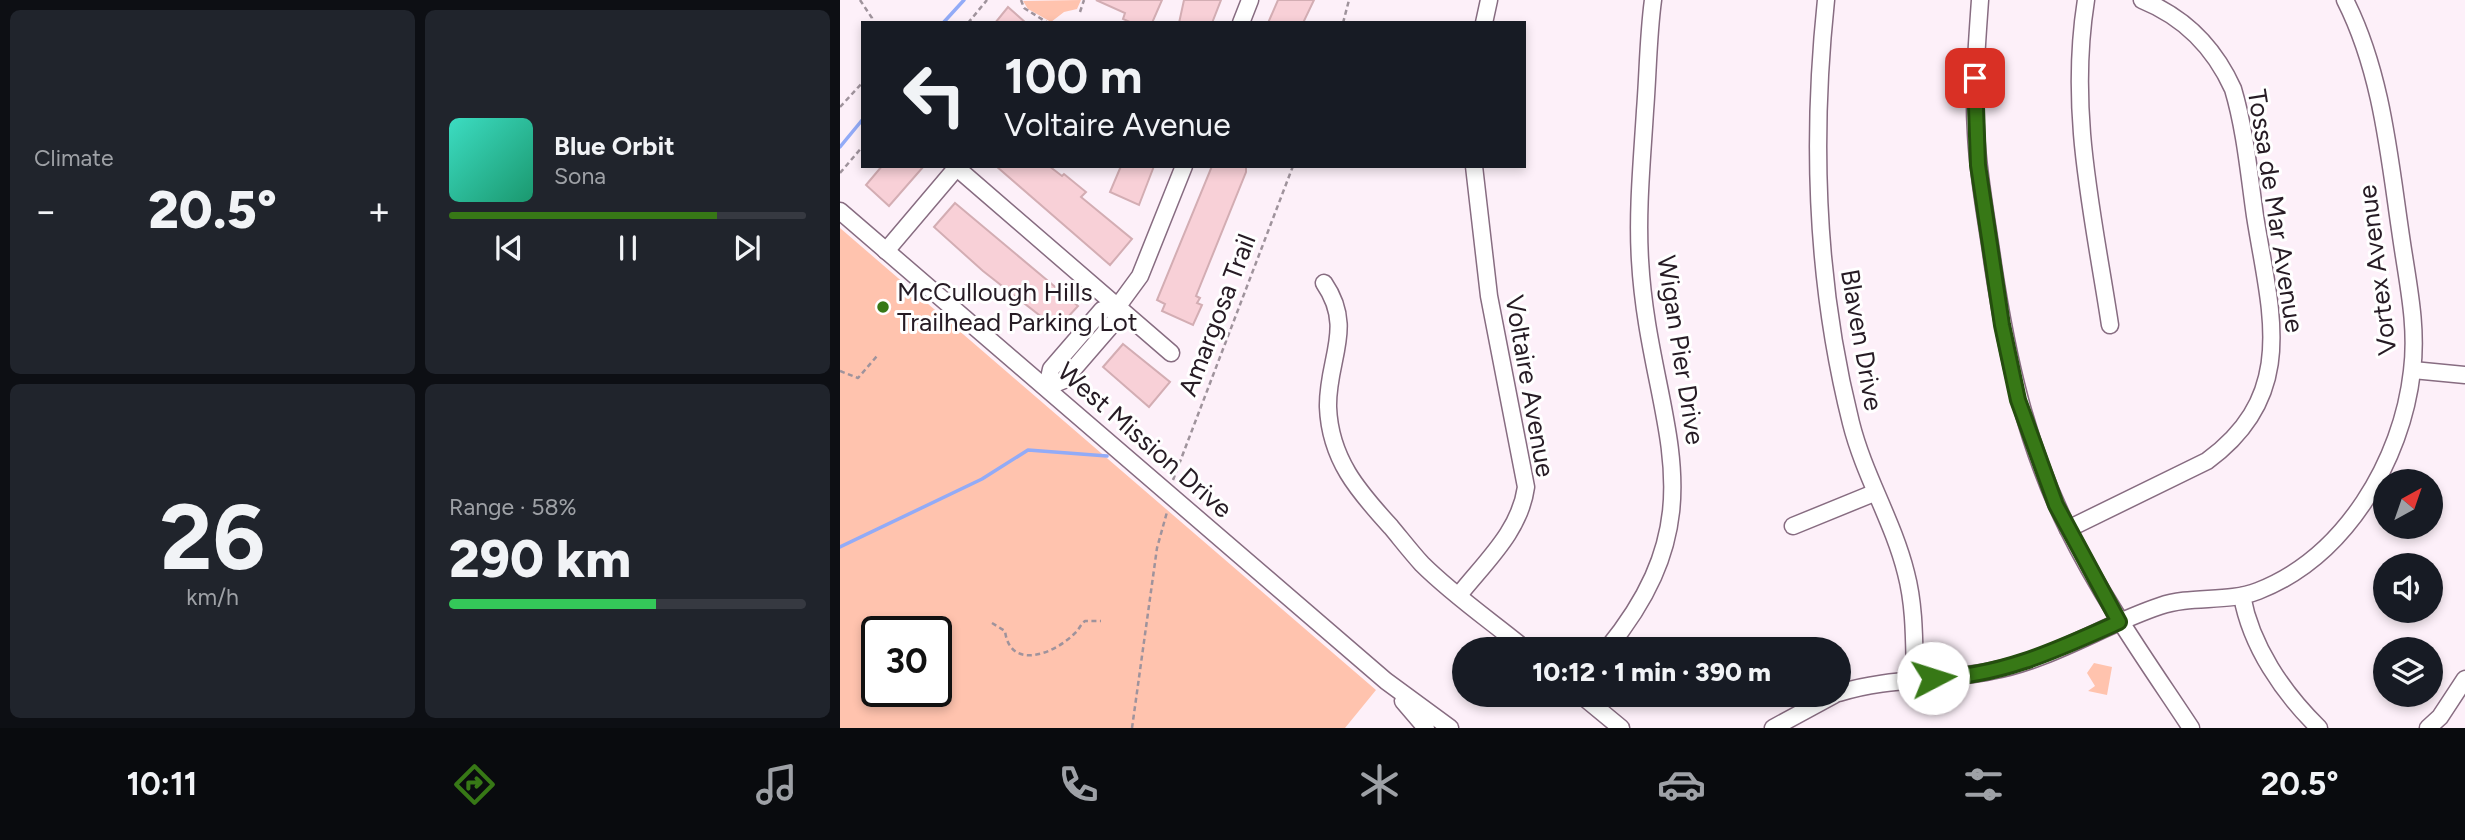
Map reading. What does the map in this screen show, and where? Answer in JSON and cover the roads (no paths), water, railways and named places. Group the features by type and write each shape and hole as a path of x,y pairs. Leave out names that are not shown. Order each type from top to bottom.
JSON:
{"street":[{"path":"1242,21 1250,0"},
{"path":"1484,21 1489,0"},
{"name":"Wigan Pier Drive","path":"1616,637 1635,613 1653,582 1666,549 1674,498 1673,461 1648,336 1640,259 1640,183 1653,0"},
{"name":"Blaven Drive","path":"1826,0 1816,156 1820,232 1846,399 1874,492 1901,555 1909,586 1915,679"},
{"path":"1980,0 1975,78 1976,133 2002,325 2028,434 2068,529 2119,622 2192,728"},
{"path":"2086,0 2078,80 2079,126 2110,325"},
{"name":"Tossa de Mar Avenue","path":"2068,529 2220,452 2255,412 2273,360 2272,318 2233,89 2218,59 2194,32 2168,12 2141,0"},
{"name":"Vortex Avenue","path":"1851,689 1869,684 1970,675 2018,665 2165,604 2242,596 2274,584 2306,562 2338,533 2365,500 2396,438 2413,370 2413,320 2377,85 2363,36 2345,0"},
{"path":"886,251 957,168"},
{"path":"959,168 1171,353"},
{"path":"1047,387 1064,380 1115,321 1118,306 1140,276 1183,168"},
{"name":"Voltaire Avenue","path":"1459,595 1512,530 1520,516 1525,487 1489,296 1474,168"},
{"name":"West Mission Drive","path":"840,211 1386,681 1450,728"},
{"path":"1324,283 1339,309 1339,335 1329,387 1328,409 1337,455 1358,493 1424,566 1510,637"},
{"path":"2413,370 2465,375"},
{"path":"1793,526 1874,492"},
{"path":"2242,596 2254,641 2305,715 2319,728"},
{"path":"2428,728 2440,717 2465,679"},
{"name":"West Mission Drive","path":"1386,681 1426,728"},
{"path":"1596,707 1621,728"},
{"path":"1773,728 1812,707"}],"waterway":[{"path":"945,21 964,0"},
{"path":"840,147 861,121"},
{"path":"840,547 982,479 1028,450 1107,456"}],"place":[{"name":"McCullough Hills Trailhead Parking Lot","path":"883,307"}]}
